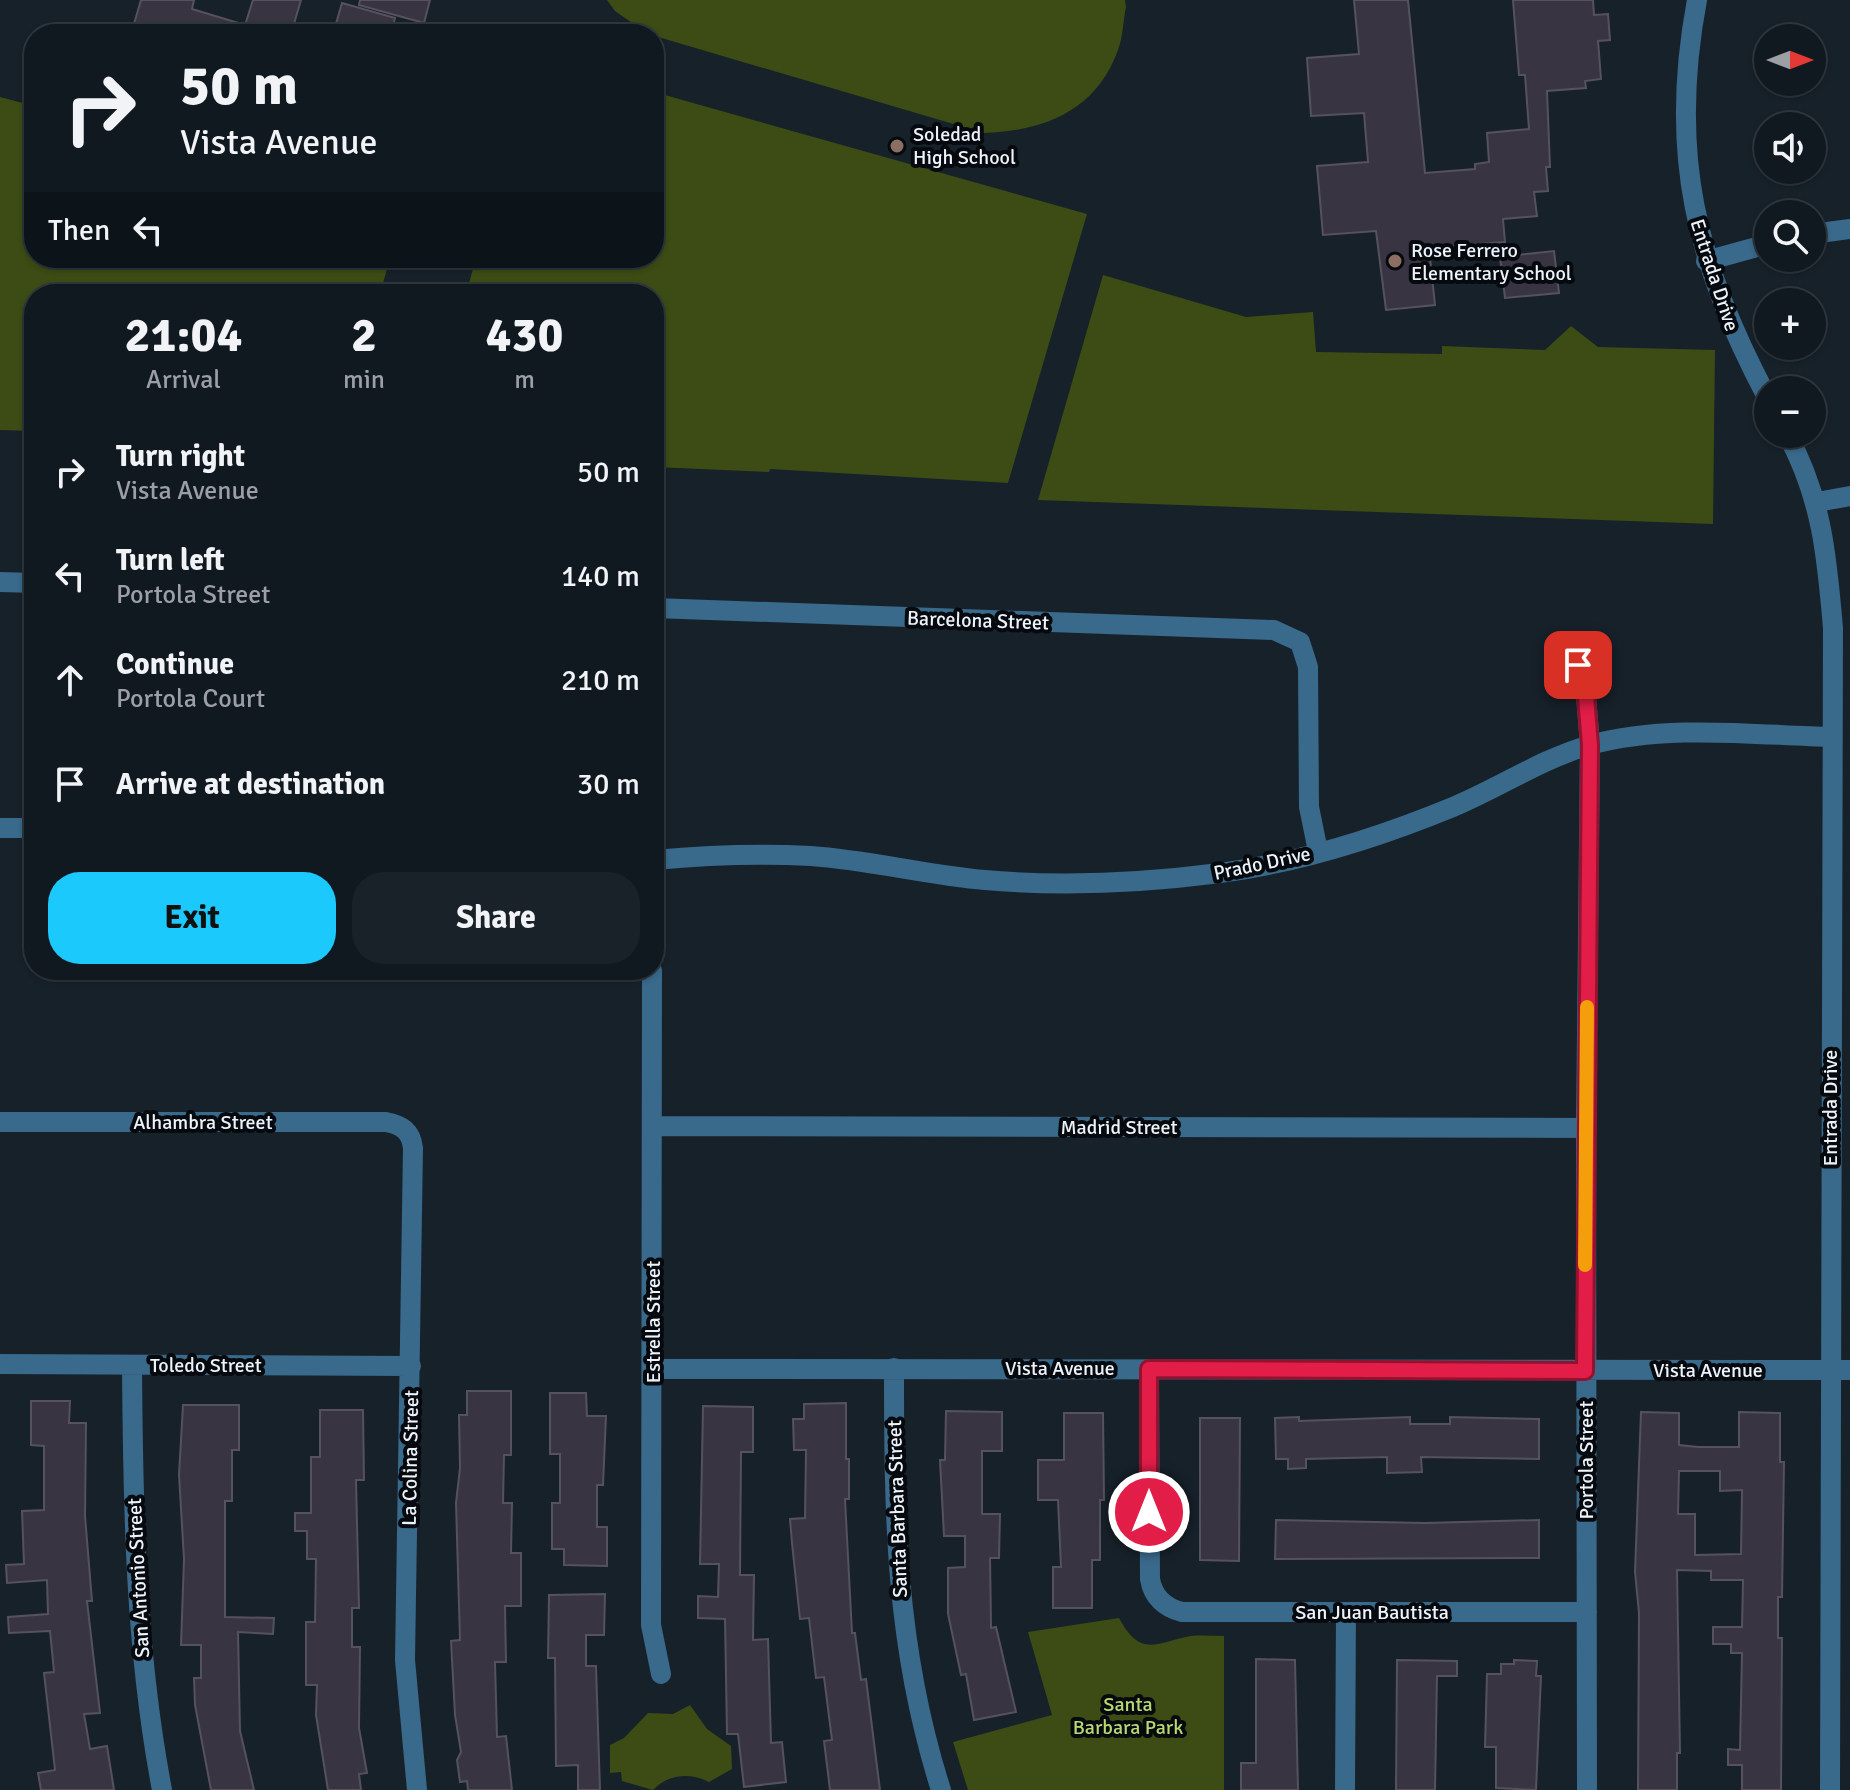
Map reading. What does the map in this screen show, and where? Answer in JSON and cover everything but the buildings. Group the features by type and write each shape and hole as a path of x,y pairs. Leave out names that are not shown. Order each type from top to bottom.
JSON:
{"street":[{"name":"Entrada Drive","path":"1697,0 1689,39 1686,161 1706,261 1731,329 1756,376"},
{"path":"1826,232 1850,229"},
{"path":"1706,261 1754,248"},
{"name":"Entrada Drive","path":"1793,448 1817,502 1833,628 1841,737 1841,1370 1830,1790"},
{"path":"1817,502 1850,496"},
{"path":"0,582 24,583"},
{"name":"Barcelona Street","path":"664,608 1274,630 1300,642 1308,667 1309,807 1318,851"},
{"name":"Portola Street","path":"1571,646 1585,684 1590,745 1585,1371 1587,1790"},
{"name":"Prado Drive","path":"664,859 736,854 813,857 983,880 1070,885 1149,883 1221,873 1380,835 1455,806 1527,769 1590,745 1649,734 1841,737"},
{"path":"0,828 24,828"},
{"name":"Estrella Street","path":"652,980 651,1625 661,1674"},
{"name":"Alhambra Street","path":"0,1122 386,1122 405,1129"},
{"name":"Madrid Street","path":"653,1126 1586,1128"},
{"name":"La Colina Street","path":"405,1129 413,1148 405,1660 417,1790"},
{"name":"Toledo Street","path":"0,1364 411,1366"},
{"name":"San Antonio Street","path":"132,1365 136,1591 145,1683 162,1790"},
{"name":"Santa Barbara Street","path":"894,1368 898,1584 923,1727 941,1790"},
{"name":"Vista Avenue","path":"653,1369 1841,1370"},
{"name":"San Juan Bautista","path":"1149,1369 1150,1568 1152,1589 1160,1601 1182,1612 1587,1612"},
{"path":"1345,1790 1346,1612"}],"green space":[{"path":"607,0 1125,0 1126,7 1120,45 1108,71 1082,103 1047,122 1027,128 984,133 664,39 664,24 634,24 615,11"},
{"path":"664,95 1087,214 1008,483 770,469 769,472 664,467 664,284 469,284 473,268 664,268"},
{"path":"0,97 24,103 24,268 387,268 383,284 24,284 24,431 0,430"},
{"path":"1103,275 1246,317 1313,312 1316,352 1442,354 1442,346 1545,350 1571,326 1598,347 1715,350 1713,524 1038,500"},
{"name":"Santa Barbara Park","path":"1119,1618 1135,1639 1150,1645 1191,1636 1224,1636 1224,1790 968,1790 953,1742 1052,1715 1028,1632"},
{"path":"690,1705 707,1729 731,1746 732,1769 709,1782 687,1776 672,1778 653,1790 622,1781 621,1772 610,1773 610,1745 624,1738 648,1713 673,1714"}],"slow traffic":[{"path":"1585,1265 1587,1007"}],"place":[{"name":"Soledad High School","path":"897,146"},
{"name":"Rose Ferrero Elementary School","path":"1395,261"}],"route":[{"path":"1149,1512 1149,1369 1585,1371 1590,745 1585,684 1578,665"}]}
